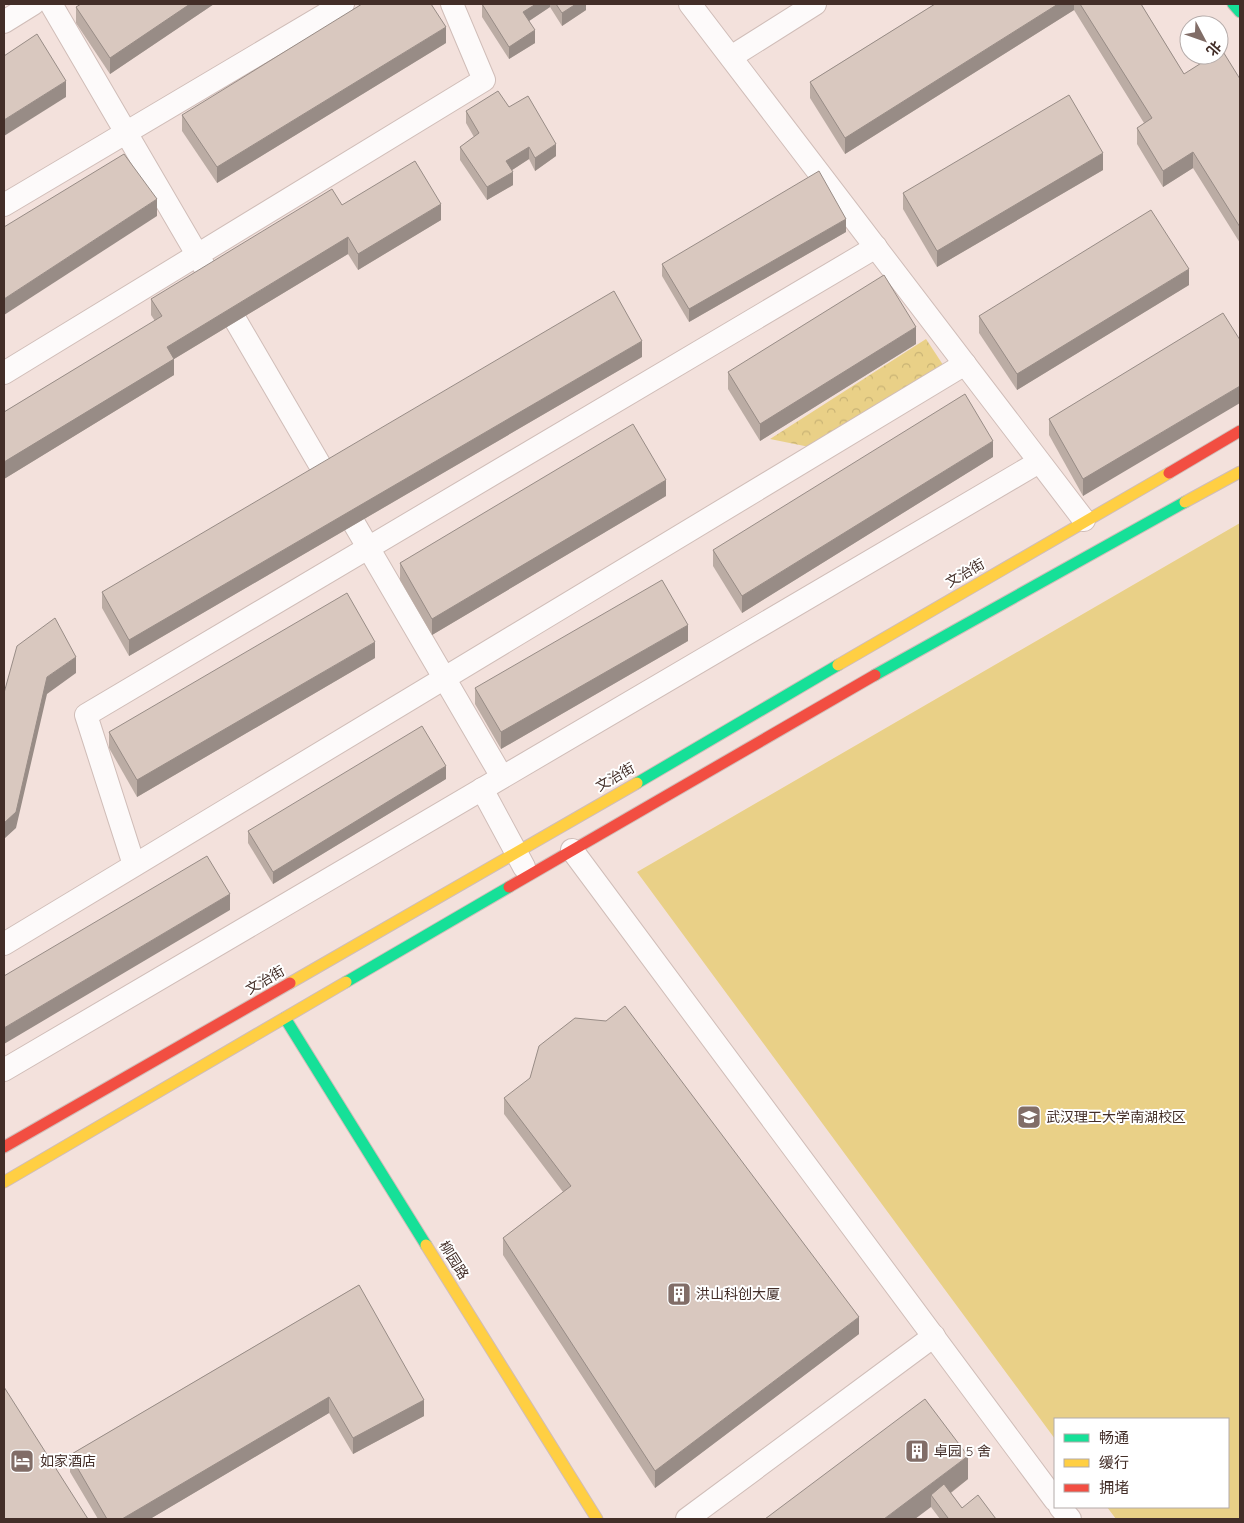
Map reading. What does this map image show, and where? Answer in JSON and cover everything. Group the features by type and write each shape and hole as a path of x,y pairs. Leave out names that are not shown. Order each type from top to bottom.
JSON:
{"main road":[{"path":"1233,4 1240,12"},
{"name":"文治街","path":"4,1147 516,853 1084,520 1240,431"},
{"path":"4,1182 528,874 1103,547 1240,472"},
{"name":"柳园路","path":"285,1018 597,1519"}],"street":[{"path":"4,22 33,4"},
{"path":"52,4 502,777"},
{"path":"4,205 343,4"},
{"path":"4,373 484,80 452,4"},
{"path":"690,4 1084,520"},
{"path":"731,57 815,4"},
{"path":"134,865 86,716 876,247"},
{"path":"4,944 965,364"},
{"path":"4,1070 1039,462"},
{"path":"482,789 528,874"},
{"path":"572,850 1054,1499"},
{"path":"687,1519 934,1336"},
{"path":"1061,1508 1070,1519"}],"green space":[{"path":"926,339 953,380 839,453 770,439"},
{"name":"武汉理工大学南湖校区","path":"1240,523 1240,1519 1116,1519 1108,1508 1229,1508 1229,1418 1054,1418 1054,1438 637,872"}],"building":[{"path":"81,4 190,4 110,58 76,7"},
{"path":"362,4 431,4 446,27 217,167 182,115"},
{"path":"482,4 536,4 523,12 535,30 509,47"},
{"path":"556,4 576,4 562,13"},
{"path":"935,4 1058,4 845,138 810,82"},
{"path":"1080,4 1141,4 1184,74 1198,65 1229,65 1229,61 1240,79 1240,227 1193,152 1163,171 1137,128 1152,118"},
{"path":"37,34 66,81 4,120 4,56"},
{"path":"498,91 509,107 528,96 556,144 535,158 529,147 506,161 513,172 487,187 460,147 479,133 466,111"},
{"path":"1069,95 1103,153 937,251 903,193"},
{"path":"124,154 157,199 4,299 4,227"},
{"path":"415,161 441,204 358,254 348,237 167,347 174,359 4,462 4,412 162,316 151,299 332,189 342,205"},
{"path":"819,171 846,219 689,309 662,264"},
{"path":"1151,210 1189,269 1017,374 979,316"},
{"path":"884,275 916,327 760,424 728,372"},
{"path":"614,291 642,341 129,640 102,592"},
{"path":"1223,313 1240,340 1240,386 1083,479 1049,419"},
{"path":"965,394 993,441 742,596 713,550"},
{"path":"633,424 666,480 432,619 400,563"},
{"path":"662,580 688,625 501,732 475,688"},
{"path":"347,593 375,642 137,780 109,732"},
{"path":"55,618 76,657 47,677 16,812 4,823 4,693 17,646"},
{"path":"422,726 446,766 273,872 248,831"},
{"path":"207,856 230,894 4,1028 4,976"},
{"name":"洪山科创大厦","path":"625,1006 859,1317 655,1471 503,1238 571,1186 504,1098 530,1078 539,1046 575,1018 606,1021"},
{"path":"359,1285 424,1400 353,1438 329,1397 122,1519 107,1519 70,1455"},
{"name":"如家酒店","path":"4,1387 88,1519 4,1519"},
{"name":"卓园 5 舍","path":"925,1399 968,1456 884,1519 765,1519"},
{"path":"944,1484 962,1508 978,1495 996,1519 947,1519 931,1495"}],"traffic: fast":[{"path":"1233,4 1240,12"},
{"path":"875,675 1185,502"},
{"path":"637,783 838,665"},
{"path":"346,982 509,887"},
{"path":"285,1018 426,1245"}],"traffic: slow":[{"path":"1185,502 1240,472"},
{"path":"838,665 1169,473"},
{"path":"290,983 637,783"},
{"path":"4,1182 346,982"},
{"path":"426,1245 597,1519"}],"traffic: jam":[{"path":"1169,473 1240,431"},
{"path":"509,887 875,675"},
{"path":"4,1147 290,983"}],"place":[{"name":"武汉理工大学南湖校区","path":"1029,1117"},
{"name":"洪山科创大厦","path":"679,1294"},
{"name":"卓园 5 舍","path":"917,1451"},
{"name":"如家酒店","path":"22,1461"}]}
